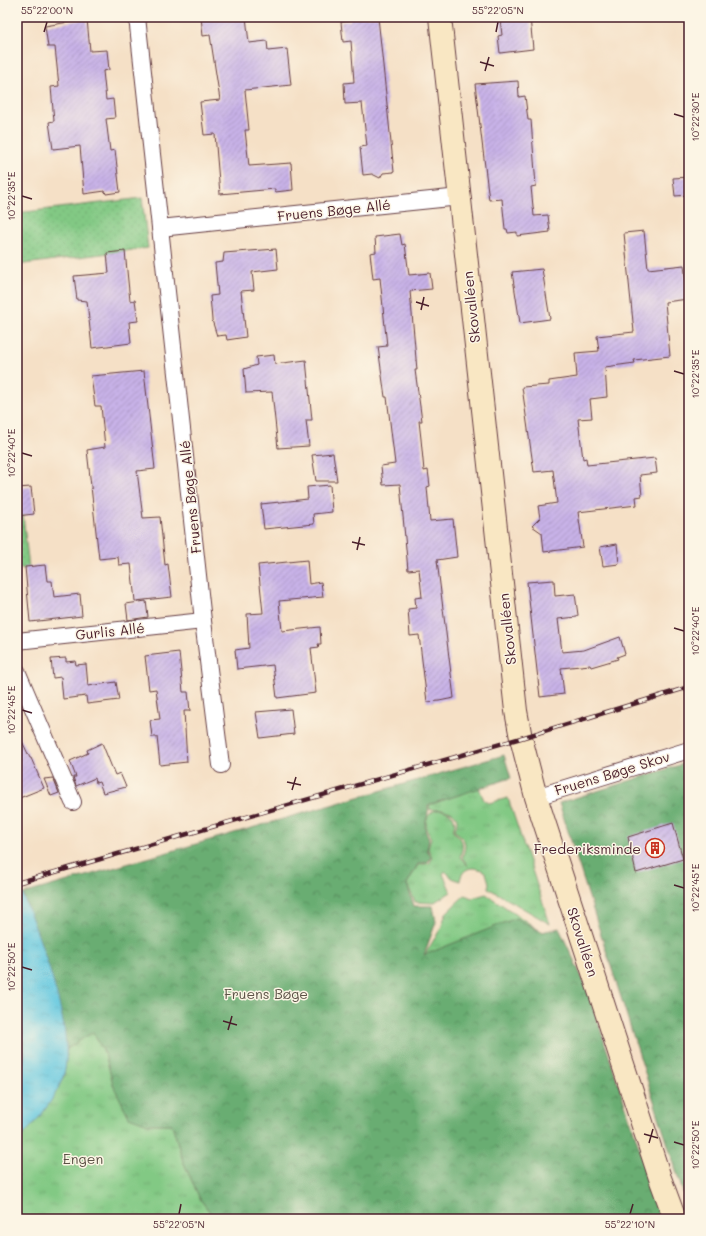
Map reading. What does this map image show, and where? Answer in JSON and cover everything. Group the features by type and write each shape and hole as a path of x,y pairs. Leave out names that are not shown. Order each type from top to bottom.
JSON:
{"street":[{"name":"Fruens Bøge Allé","path":"137,17 203,621 221,765"},
{"name":"Skovalléen","path":"440,17 516,711 522,744 536,797 660,1178 675,1219"},
{"name":"Fruens Bøge Allé","path":"160,228 460,197"},
{"name":"Gurlis Allé","path":"17,641 203,621"},
{"path":"17,671 73,802"},
{"name":"Fruens Bøge Skov","path":"536,797 689,750"}],"green space":[{"path":"142,198 148,248 17,265 17,213"},
{"path":"17,462 29,568 17,569"},
{"name":"Fruens Bøge","path":"504,755 511,778 428,805 425,829 429,839 427,850 431,857 428,862 418,864 407,884 414,906 433,906 436,922 424,955 516,918 542,932 559,928 586,986 663,1219 215,1219 200,1199 183,1161 172,1124 148,1124 129,1117 114,1087 105,1054 93,1032 67,1049 64,1029 43,951 23,894"},
{"path":"689,762 689,1211 559,803"},
{"path":"479,788 484,800 489,803 508,798 550,924 488,888 489,883 486,873 482,870 474,868 466,870 461,876 460,881 452,878 445,871 443,874 451,892 433,903 415,902 407,884 418,865 430,863 432,857 428,849 431,838 427,831 427,818 430,814 440,810 430,810 429,805","holes":["440,810 451,812 456,818 457,823 454,831 463,839 465,849 462,857 468,866 460,857 462,843 457,834 453,832 455,823 453,816"]},
{"path":"486,894 542,932 516,918 424,956 441,928 446,913 465,895 472,898"},
{"path":"17,1015 24,1041 24,1058 17,1083"},
{"name":"Engen","path":"93,1031 105,1054 114,1087 148,1124 172,1124 183,1161 200,1199 215,1219 17,1219 17,1141 25,1133 64,1076 67,1049"}],"water":[{"path":"17,880 34,923 60,1007 65,1034 66,1058 63,1077 50,1103 31,1127 17,1141 17,1083 22,1071 25,1053 23,1032 17,1015"}],"building":[{"path":"201,17 246,17 249,43 267,41 268,51 287,49 291,85 245,90 249,130 245,130 249,166 291,163 293,190 275,192 275,189 220,194 215,134 204,135 200,102 220,100 210,35 203,36"},
{"path":"350,17 378,17 394,172 383,173 380,178 372,174 363,175 360,147 367,146 362,103 345,104 344,83 354,82 351,41 343,42 341,22 350,21"},
{"path":"530,17 533,49 500,53 498,36 502,35 500,19"},
{"path":"87,19 90,51 107,50 109,70 103,71 106,100 113,99 115,118 106,119 110,151 115,150 120,192 106,194 105,191 84,194 80,146 53,149 49,122 54,121 51,87 59,86 55,47 48,47 45,26"},
{"path":"518,81 519,97 525,96 528,120 531,120 536,186 531,187 534,216 548,215 550,232 517,236 517,232 508,233 507,229 505,229 502,199 489,200 475,84"},
{"path":"689,177 689,195 675,196 673,178"},
{"path":"644,231 648,269 684,265 688,299 665,302 670,356 634,360 635,363 605,367 607,397 590,399 592,418 578,419 583,459 586,458 587,465 655,458 657,473 640,475 642,496 636,497 637,505 578,512 583,547 544,552 542,533 532,526 540,518 538,506 557,503 553,470 534,472 522,387 549,385 549,381 577,377 575,353 599,351 597,336 634,332 624,233"},
{"path":"400,234 402,245 405,244 409,275 430,273 432,289 410,291 417,370 415,370 422,421 419,421 424,471 428,470 430,486 427,487 430,521 453,519 457,557 437,560 454,698 427,702 419,635 410,636 408,609 416,608 415,598 422,597 419,569 408,570 400,484 383,485 381,466 395,464 387,397 385,397 378,347 387,346 380,278 373,279 370,253 376,252 375,237"},
{"path":"276,249 278,269 252,272 254,290 241,291 246,337 227,340 226,335 217,336 212,320 210,296 218,295 215,263 223,262 224,253"},
{"path":"125,251 130,301 135,300 138,321 129,322 131,343 92,348 87,301 77,300 74,276 109,273 107,253"},
{"path":"542,269 550,319 520,323 512,272"},
{"path":"274,355 275,364 306,360 312,420 306,420 309,446 278,448 272,392 246,393 244,369 257,365 256,357"},
{"path":"144,371 155,469 137,471 143,518 160,517 165,565 168,564 172,597 135,601 131,564 119,565 118,557 99,559 87,450 105,447 101,406 95,406 91,376"},
{"path":"333,453 337,481 316,481 312,455"},
{"path":"330,485 332,512 313,514 314,524 264,529 261,504 308,499 307,487"},
{"path":"31,487 34,514 17,516 17,488"},
{"path":"617,544 619,564 603,566 600,547"},
{"path":"307,560 309,584 321,582 323,597 279,601 282,631 320,627 321,644 318,644 319,647 311,648 316,693 277,698 273,665 237,669 235,650 249,648 247,614 263,613 258,565"},
{"path":"45,565 47,581 52,581 54,597 80,594 82,616 30,622 25,567"},
{"path":"554,580 555,596 575,594 578,615 577,617 558,619 562,652 584,650 620,637 625,654 617,657 618,659 591,667 590,665 561,668 564,694 540,697 527,582"},
{"path":"146,601 148,617 128,620 126,604"},
{"path":"179,652 183,692 188,692 190,711 184,711 187,762 160,765 157,737 152,737 150,720 160,719 156,689 149,690 145,656"},
{"path":"66,658 66,662 75,661 76,665 86,664 88,686 116,682 119,700 87,704 86,696 63,699 61,677 53,678 51,659"},
{"path":"291,709 294,734 260,738 256,712"},
{"path":"17,731 44,788 17,799"},
{"path":"102,743 115,775 120,773 126,787 103,793 99,782 96,783 95,778 76,786 73,777 76,777 70,761 88,753 87,750"},
{"path":"53,778 59,793 51,796 44,779"},
{"name":"Frederiksminde","path":"673,823 683,859 636,873 628,837"}],"railway":[{"path":"17,883 521,738 689,687"}],"place":[{"name":"Frederiksminde","path":"655,848"}]}
